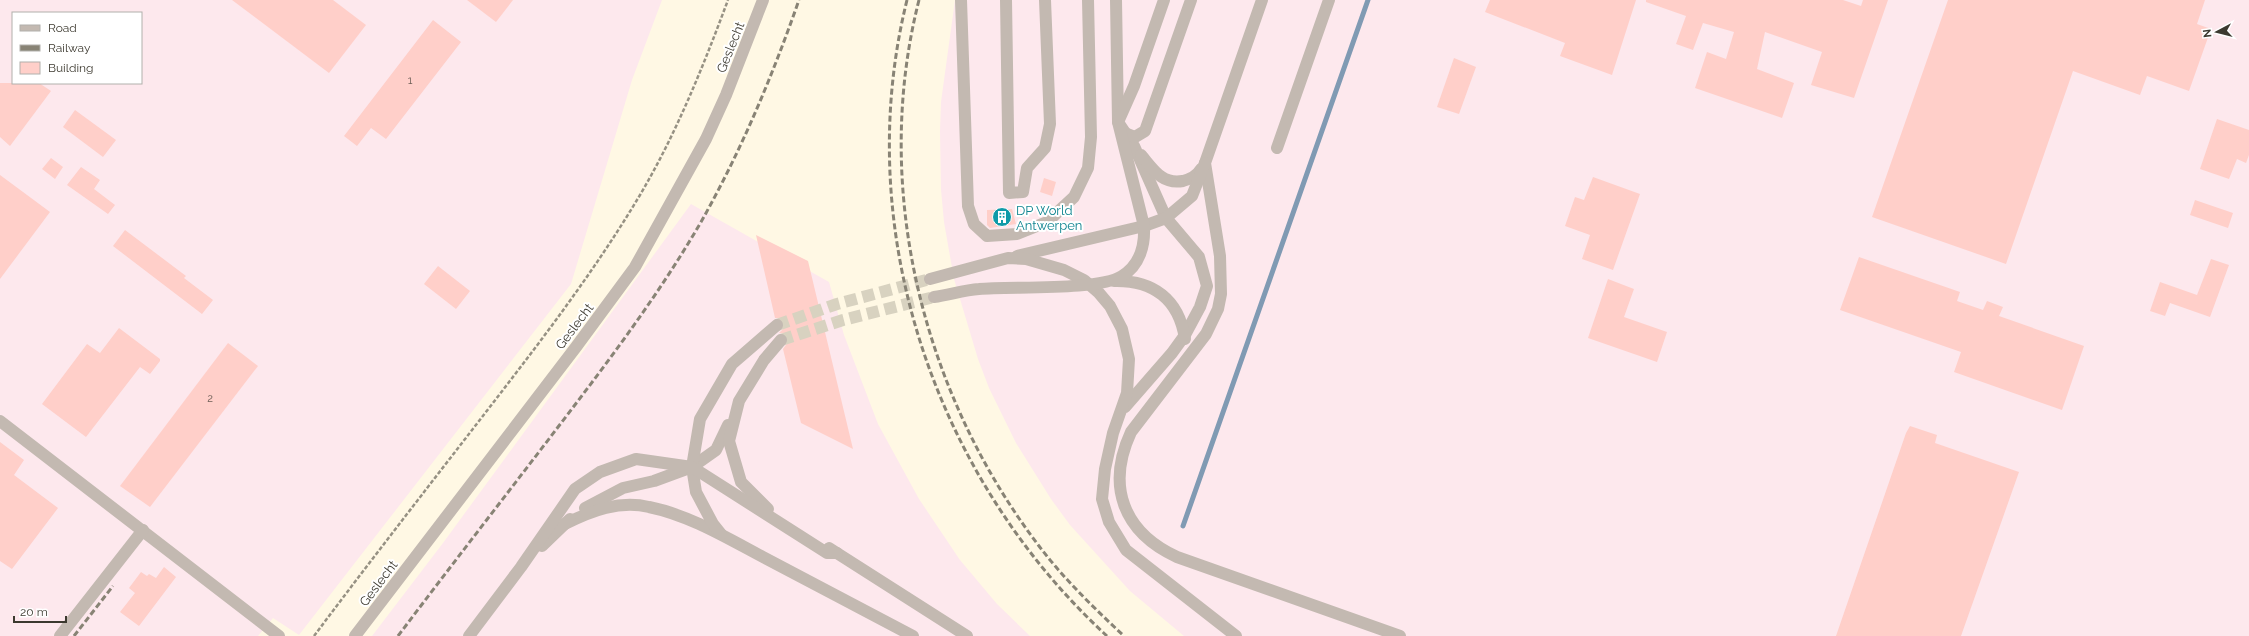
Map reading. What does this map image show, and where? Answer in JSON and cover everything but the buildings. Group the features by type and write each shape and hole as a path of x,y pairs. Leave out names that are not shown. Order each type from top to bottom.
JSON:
{"street":[{"name":"Geslecht","path":"354,636 635,267 706,138 726,95 763,0"},
{"path":"961,0 968,206 974,224 987,236 1017,234 1047,222 1074,197 1088,168 1091,137 1088,0"},
{"path":"1006,0 1009,193 1022,192 1027,168 1045,148 1050,124 1045,0"},
{"path":"1112,281 1123,276 1132,267 1141,253 1145,242 1144,226 1118,122 1116,0"},
{"path":"1118,122 1134,86 1164,0"},
{"path":"1125,133 1135,137 1145,131 1191,0"},
{"path":"930,279 1008,258 1144,226 1166,218 1192,196 1206,163 1262,0"},
{"path":"1277,148 1329,0"},
{"path":"1118,122 1134,146 1155,173 1161,178 1178,182 1193,178 1206,163"},
{"path":"1120,412 1172,353 1200,307 1207,286 1199,257 1166,218 1134,146"},
{"path":"1206,163 1220,256 1221,294 1214,321 1181,368 1131,432 1123,450 1119,483 1122,502 1132,522 1144,537 1158,549 1176,557 1400,636"},
{"path":"1008,258 1026,259 1064,270 1090,284 1110,306 1127,344 1129,376 1127,394 1113,432 1105,469 1102,499 1109,522 1126,550 1236,636"},
{"path":"934,298 978,289 1090,284 1112,281 1130,281 1144,284 1157,290 1166,298 1174,309 1184,335 1186,347 1181,368"},
{"path":"722,535 713,524 696,492 692,467 700,419 732,364 777,325"},
{"path":"521,567 578,512 623,488 654,481 692,467 716,450 739,402 764,360 781,340"},
{"path":"739,402 729,441 741,482 766,508 967,636"},
{"path":"0,421 279,636"},
{"path":"469,636 521,567 575,489 600,472 636,459 692,467 827,553 836,553"},
{"path":"565,524 586,514 612,506 648,506 681,516 722,535 913,636"},
{"path":"60,636 143,530"}],"path":[{"path":"314,636 552,326 592,270 640,195 660,158 711,46 728,0"}],"shaded area":[{"path":"0,0 662,0 632,80 571,284 299,635 273,618 258,636 0,636"},
{"path":"955,0 2249,0 2249,636 1184,636 1130,591 1070,525 1051,499 1016,443 989,388 978,359 954,279 944,222 941,190 941,102"},
{"path":"691,204 829,282 844,335 878,424 919,499 960,560 997,604 1030,636 372,636 443,543"}],"waterway":[{"path":"1183,526 1368,0"}],"tunnel":[{"path":"777,325 837,304 930,279"},
{"path":"781,340 843,320 934,297"}],"railway":[{"path":"398,636 613,354 650,303 685,249 716,195 755,113 799,0"},
{"path":"907,0 892,87 890,174 900,260 921,345 953,426 995,502 1047,573 1107,636"},
{"path":"919,0 906,71 901,143 905,215 918,286 937,356 965,423 999,487 1039,546 1059,570 1124,636"},
{"path":"74,636 113,586"}],"place":[{"name":"DP World Antwerpen","path":"1002,217"}]}
